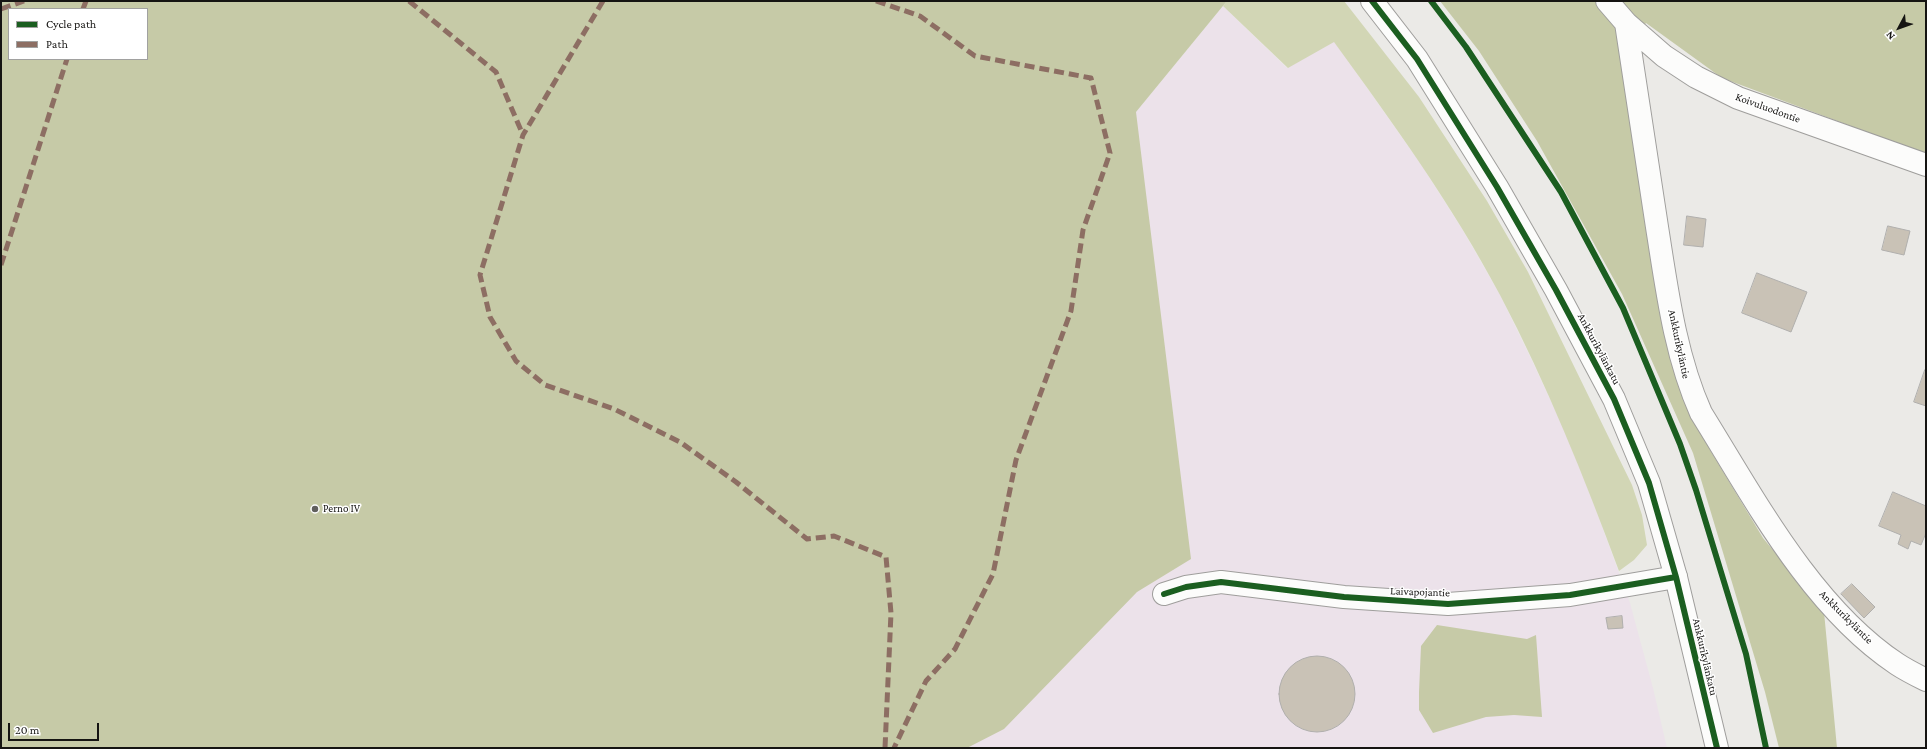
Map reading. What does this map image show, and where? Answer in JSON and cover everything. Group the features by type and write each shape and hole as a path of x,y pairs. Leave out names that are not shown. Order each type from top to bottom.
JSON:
{"street":[{"name":"Ankkurikylänkatu","path":"1372,1 1421,66 1498,187 1556,290 1614,399 1649,483 1676,577 1717,748"},
{"path":"1607,1 1626,23"},
{"name":"Koivuluodontie","path":"1626,23 1664,56 1696,77 1738,98 1926,165"},
{"name":"Ankkurikyläntie","path":"1626,23 1661,252 1679,352 1688,385 1701,413 1800,568 1840,614 1866,639 1897,663 1926,680"},
{"name":"Laivapojantie","path":"1164,594 1186,587 1221,582 1344,597 1448,604 1570,595 1676,577"}],"shaded area":[{"path":"1223,6 1287,68 1334,41 1422,166 1462,229 1500,295 1565,431 1630,603 1653,688 1667,748 935,748 1136,112"}],"green space":[{"path":"1,1 1227,1 1136,112 1191,559 1137,592 1004,729 967,748 1,748"},
{"path":"1227,1 1344,1 1419,97 1487,201 1528,272 1632,485 1642,515 1647,545 1634,560 1619,571 1564,431 1534,362 1500,295 1463,229 1400,134 1334,42 1288,68 1223,6"},
{"path":"1440,1 1926,1 1926,154 1722,78 1646,23 1624,53 1686,394 1710,450 1763,538 1824,612 1837,748 1779,748 1765,692 1693,453 1622,294 1537,141 1479,51"},
{"path":"1437,625 1527,639 1536,635 1542,717 1514,715 1486,717 1433,733 1419,710 1419,692 1421,646"}],"building":[{"path":"1687,216 1706,219 1703,247 1684,245"},
{"path":"1888,226 1910,231 1904,255 1882,250"},
{"path":"1757,273 1807,292 1791,332 1742,313"},
{"path":"1925,370 1926,371 1926,406 1914,402"},
{"path":"1893,492 1926,506 1926,533 1921,545 1911,541 1908,549 1898,544 1901,535 1879,526"},
{"path":"1852,584 1875,607 1864,618 1841,594"},
{"path":"1622,616 1623,628 1608,629 1606,618"},
{"path":"1317,656 1332,659 1344,667 1352,679 1355,694 1352,709 1344,721 1332,729 1317,732 1302,729 1290,721 1282,709 1279,694 1282,679 1290,667 1302,659"}],"marked path":[{"path":"1,9 24,1"},
{"path":"83,8 86,1"},
{"path":"409,1 496,72 523,135"},
{"path":"603,1 523,135 480,275 490,317 516,361 545,385 614,409 680,442 736,482 807,539 834,536 886,557 891,613 885,748"},
{"path":"876,1 920,16 975,56 1091,78 1110,153 1083,230 1071,311 1016,460 993,574 955,649 926,681 894,748"},
{"path":"1,265 67,60"}],"cycle path":[{"path":"1372,1 1417,59 1497,187 1556,290 1614,399 1649,483 1676,577 1717,748"},
{"path":"1431,1 1466,47 1561,192 1623,308 1680,444 1696,490 1746,654 1766,748"},
{"path":"1164,594 1186,587 1221,582 1344,597 1448,604 1570,595 1676,577"}],"place":[{"name":"Perno IV","path":"315,509"}]}
